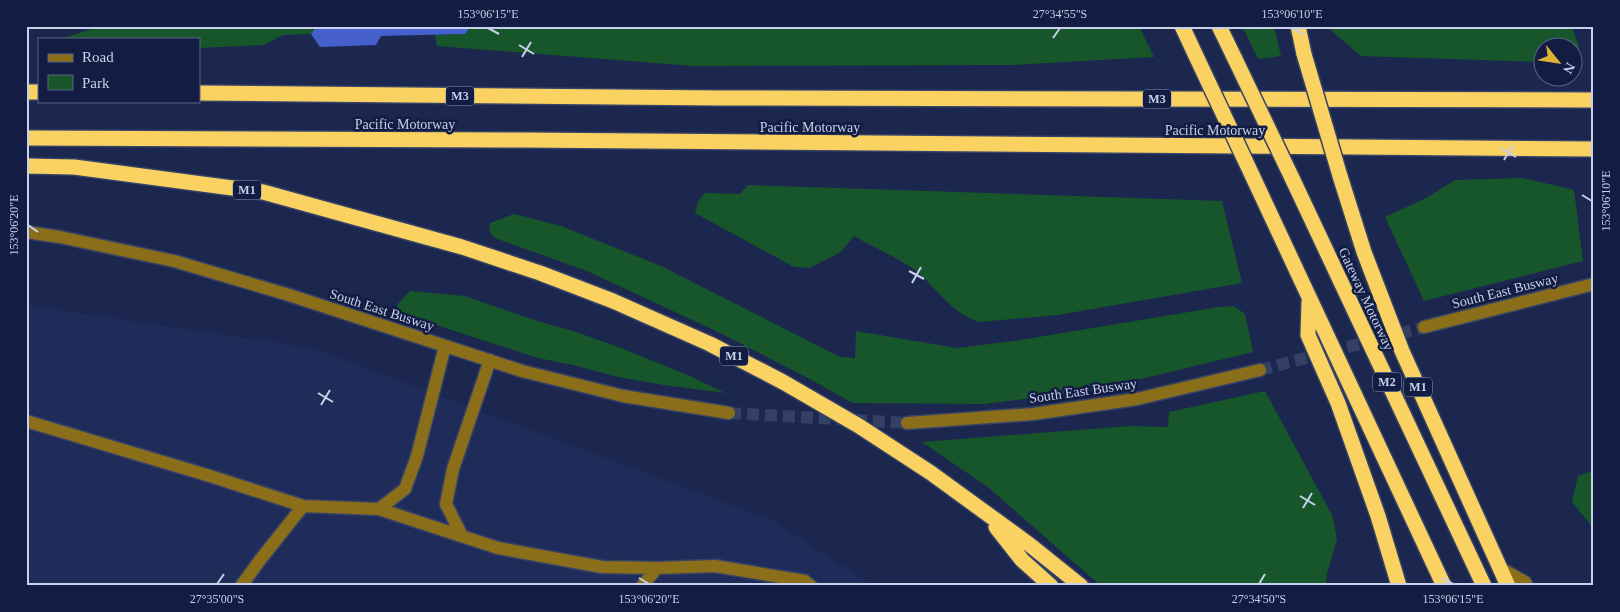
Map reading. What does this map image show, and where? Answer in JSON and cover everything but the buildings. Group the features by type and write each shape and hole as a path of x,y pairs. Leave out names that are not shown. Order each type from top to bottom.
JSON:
{"highway":[{"name":"M2","path":"1182,26 1444,586"},
{"name":"Gateway Motorway","path":"1219,26 1484,586"},
{"name":"M1","path":"1298,26 1304,54 1364,252 1402,352 1508,586"},
{"name":"Pacific Motorway","path":"200,93 711,98 1594,100"},
{"name":"Pacific Motorway","path":"26,138 534,140 1594,149"},
{"name":"M1","path":"26,166 74,167 263,192 462,247 540,273 613,301 701,340 775,378 859,426 931,473 1030,545 1081,586"},
{"path":"1309,298 1308,335 1338,403 1378,516 1399,586"},
{"path":"982,510 1022,560 1051,586"}],"lane":[{"name":"South East Busway","path":"26,232 60,237 174,261 289,295 522,370 623,396 729,413"},
{"name":"South East Busway","path":"1424,327 1594,284"},
{"path":"379,509 405,489 417,456 445,346"},
{"path":"462,536 446,504 453,470 490,360"},
{"name":"South East Busway","path":"907,423 1033,414 1137,399 1260,370"},
{"path":"26,421 303,506 379,509 498,548 602,567 715,566 805,581 811,586"},
{"path":"241,586 303,506"},
{"path":"642,586 657,568"},
{"path":"1500,568 1525,582 1527,586"}],"shaded area":[{"path":"26,305 312,348 771,520 874,586 26,586"}],"green space":[{"path":"101,26 317,26 311,34 283,35 264,45 200,48 200,38 63,38"},
{"path":"471,26 1139,26 1154,57 1013,65 693,66 437,46 435,35 465,34"},
{"path":"1242,26 1274,26 1281,56 1258,59"},
{"path":"1326,26 1564,26 1573,30 1576,38 1532,38 1532,62 1361,56"},
{"path":"1523,178 1574,190 1583,261 1424,301 1385,217 1426,198 1455,180"},
{"path":"748,185 1222,201 1242,283 1058,315 980,322 960,313 912,268 854,236 841,252 809,268 794,267 695,213 698,202 705,193 740,194"},
{"path":"514,214 561,226 661,266 840,357 855,358 856,331 957,348 1014,341 1234,306 1245,314 1253,352 1091,391 984,404 853,403 718,332 587,271 495,238 489,231 490,223"},
{"path":"410,291 465,296 621,348 690,376 725,393 618,377 538,358 396,312 398,304"},
{"path":"1265,391 1333,517 1337,540 1327,573 1326,586 1101,586 989,488 922,442 1130,426 1168,427 1169,412"},
{"path":"1594,470 1594,529 1572,502 1578,476"}],"water":[{"path":"317,26 471,26 465,34 381,36 376,45 320,47 311,34"}],"tunnel":[{"path":"1260,370 1424,327"},
{"path":"729,413 907,423"}]}
